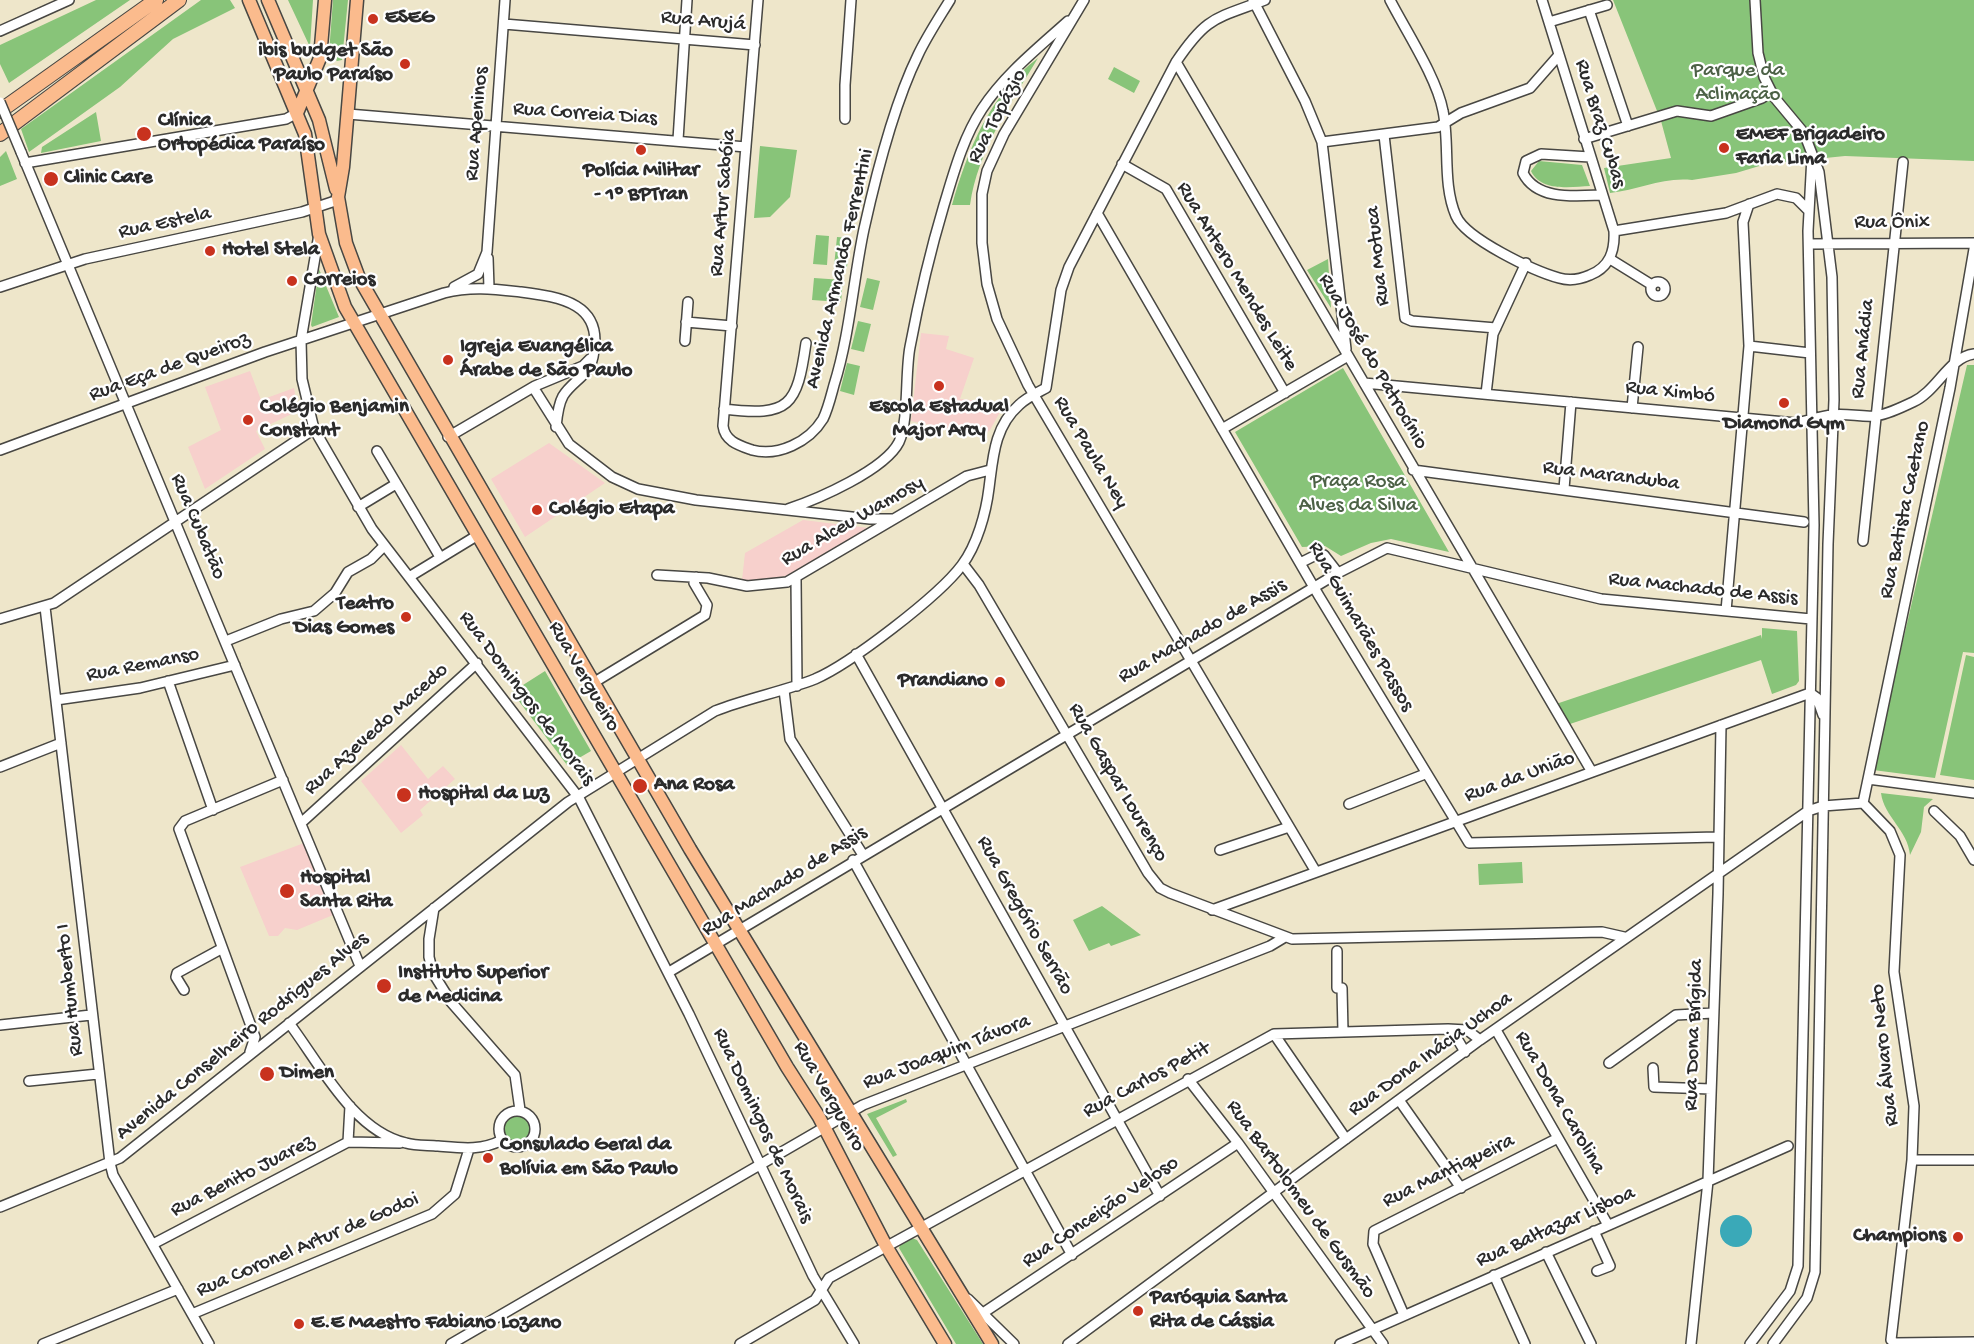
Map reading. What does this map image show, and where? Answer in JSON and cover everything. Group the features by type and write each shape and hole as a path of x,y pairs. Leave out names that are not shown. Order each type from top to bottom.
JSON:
{"highway":[{"path":"0,111 156,0"},
{"path":"0,134 179,0"}],"main road":[{"name":"Rua Vergueiro","path":"249,0 297,112 309,152 319,234 338,292 354,324 825,1126 886,1246 945,1344"},
{"path":"268,0 326,140 338,198"},
{"path":"297,112 320,57 325,0"},
{"name":"Rua Vergueiro","path":"357,0 348,114 338,198 351,258 379,316 637,760 849,1113 992,1344"}],"street":[{"path":"0,30 69,0"},
{"name":"Rua Apeninos","path":"489,288 487,252 505,0"},
{"path":"678,140 687,0"},
{"name":"Rua Artur Sabóia","path":"724,409 758,0"},
{"path":"845,118 844,85 851,0"},
{"name":"Avenida Armando Ferrentini","path":"724,409 724,432 731,442 766,452 794,445 814,430 823,418 846,345 864,230 902,97 918,55 950,0"},
{"name":"Rua Topázio","path":"1035,395 995,315 984,262 981,208 984,180 991,161 1084,0"},
{"name":"Rua Paula Ney","path":"1265,0 1254,2 1213,20 1195,34 1176,62 1064,279 1046,388 1035,395 1316,872"},
{"path":"1390,0 1439,96 1445,122 1451,201 1456,217 1478,240 1559,278 1570,280 1594,274 1610,259 1652,285"},
{"name":"Rua Braz Cubas","path":"1542,0 1614,231 1610,259"},
{"path":"1755,0 1758,53 1771,92 1804,133 1821,178 1830,242 1833,415 1815,1272 1806,1298 1773,1344"},
{"path":"1222,429 1347,355 1322,142 1305,101 1254,2"},
{"path":"1548,22 1607,5"},
{"path":"1589,10 1628,126"},
{"path":"788,509 824,495 871,468 891,454 899,441 909,354 920,293 956,164 969,132 983,107 1036,50 1076,12"},
{"name":"Rua Arujá","path":"504,24 755,45"},
{"path":"1036,50 1048,52 1047,63"},
{"path":"1322,142 1434,128 1461,113 1530,88 1559,55"},
{"name":"Rua José do Patrocínio","path":"1176,62 1592,772"},
{"path":"1584,139 1679,110 1711,116 1762,98 1771,92"},
{"name":"Rua Cubatão","path":"0,102 360,966"},
{"path":"25,163 286,119 297,112"},
{"name":"Rua Correia Dias","path":"348,114 746,147"},
{"name":"Rua Motuca","path":"1384,135 1405,318 1412,321 1496,328"},
{"path":"1590,157 1536,154 1526,161 1523,173 1530,184 1544,192 1602,195"},
{"path":"1750,1344 1790,1291 1798,1266 1814,525 1808,210 1812,156"},
{"name":"Rua Anádia","path":"1863,541 1903,162"},
{"name":"Rua Antero Mendes Leite","path":"1122,164 1166,189 1285,393"},
{"path":"1614,231 1726,213 1768,196 1785,194 1796,198 1808,210"},
{"name":"Rua Estela","path":"0,287 67,264 316,207 338,198"},
{"path":"1726,611 1749,346 1743,222 1749,204"},
{"name":"Rua Guimarães Passos","path":"1097,213 1314,588 1469,843 1717,837"},
{"name":"Rua Domingos de Morais","path":"319,234 301,340 302,379 314,429 358,507 384,546 578,796 661,962 669,972 759,1164 821,1289 854,1344"},
{"name":"Rua Ônix","path":"1809,244 1830,242 1974,243"},
{"name":"Rua Batista Caetano","path":"1863,803 1953,364 1974,249"},
{"name":"Rua Apeninos","path":"444,293 478,274 487,252"},
{"path":"1486,394 1496,328 1526,263"},
{"path":"444,293 467,288 489,288 561,297 578,307 589,320 593,332 593,356 588,370 563,396 556,427"},
{"name":"Rua Eça de Queiroz","path":"0,450 301,340 444,293"},
{"path":"1329,322 1337,315 1340,298"},
{"path":"685,341 688,302"},
{"path":"686,322 732,326"},
{"path":"724,409 767,412 785,405 798,383 806,343"},
{"path":"1749,346 1810,353"},
{"path":"1632,408 1638,348"},
{"path":"1953,364 1965,356 1974,354"},
{"path":"448,437 533,387 583,366 593,356"},
{"name":"Rua Ximbó","path":"1364,383 1796,423 1833,415 1875,416 1917,400 1932,389 1953,364"},
{"path":"533,387 556,427 569,444 612,477 638,489 696,500 870,519 894,519"},
{"path":"963,564 982,517 992,453 1005,422 1020,404 1035,395"},
{"path":"1564,489 1571,402"},
{"path":"0,619 45,607 71,593 314,429"},
{"path":"377,451 440,557"},
{"name":"Rua Alceu Wamosy","path":"657,575 696,577 747,586 779,584 796,579 967,476 990,470"},
{"name":"Rua Maranduba","path":"1413,470 1804,522"},
{"path":"358,507 396,484"},
{"path":"409,577 478,535"},
{"path":"225,641 281,619 314,611 335,593 348,572 371,559 384,546"},
{"name":"Rua Machado de Assis","path":"669,972 1067,733 1338,573 1387,548 1601,599 1811,619"},
{"path":"1300,562 1321,555 1329,559 1338,573"},
{"name":"Avenida Conselheiro Rodrigues Alves","path":"0,1207 110,1163 130,1151 360,966 578,796 715,711 797,686 832,671 929,597 963,564"},
{"name":"Rua Gaspar Lourenço","path":"963,564 979,585 1153,880 1170,893 1285,937 1592,932 1624,937"},
{"path":"593,683 705,615 707,605 694,583 696,577"},
{"path":"796,579 797,686"},
{"name":"Rua Humberto I","path":"45,607 110,1163 113,1175 209,1344"},
{"name":"Rua Gregório Serrão","path":"856,654 1160,1196"},
{"name":"Rua Azevedo Macedo","path":"301,823 477,663"},
{"name":"Rua Remanso","path":"56,700 168,681 235,665"},
{"path":"168,681 213,810"},
{"path":"784,690 790,738 862,855"},
{"path":"1810,693 1817,698 1825,721"},
{"name":"Rua da União","path":"1212,910 1810,693"},
{"name":"Rua Dona Brígida","path":"1691,1344 1708,1181 1721,725"},
{"path":"0,767 61,743"},
{"path":"1349,804 1425,774"},
{"path":"1868,778 1974,793"},
{"path":"249,1055 255,1037 179,832 182,823 283,780"},
{"name":"Rua Dona Inácia Uchoa","path":"1068,1344 1480,1040 1624,937 1808,811 1824,806 1863,803"},
{"name":"Rua Álvaro Neto","path":"1863,803 1890,831 1900,855 1894,972 1914,1106 1912,1160 1891,1340 1895,1343 1974,1342"},
{"path":"1934,811 1960,836 1974,860"},
{"path":"1220,850 1289,827"},
{"path":"853,860 1072,1255"},
{"path":"434,908 429,939 429,957 433,973 451,1002 515,1075 520,1110 534,1121 534,1137 527,1144 516,1147 502,1140 499,1131 500,1121 507,1113 520,1110"},
{"path":"1592,932 1607,950"},
{"name":"Rua Joaquim Távora","path":"452,1344 863,1105 1270,946 1285,937"},
{"path":"184,990 176,977 177,973 221,949"},
{"path":"1337,951 1337,988 1342,988 1343,1032"},
{"path":"1609,1063 1676,1015 1713,1014"},
{"path":"0,1026 92,1015"},
{"path":"289,1023 365,1123 405,1143"},
{"path":"1448,1029 1455,1035 1465,1052"},
{"name":"Rua Carlos Petit","path":"740,1344 815,1300 829,1278 1116,1118 1274,1034 1448,1029 1467,1030 1480,1040"},
{"name":"Rua Dona Carolina","path":"1496,1030 1608,1225"},
{"path":"1274,1034 1346,1139"},
{"path":"255,1037 273,1036"},
{"path":"1653,1068 1655,1088 1711,1089"},
{"path":"29,1081 98,1074"},
{"name":"Rua Bartolomeu de Gusmão","path":"1188,1079 1238,1143 1383,1344"},
{"path":"1399,1100 1461,1188"},
{"path":"350,1106 348,1142 405,1143 469,1149 488,1146 502,1140"},
{"name":"Rua Mantiqueira","path":"1404,1315 1373,1244 1374,1231 1558,1138"},
{"name":"Rua Benito Juarez","path":"153,1244 348,1142"},
{"name":"Rua Conceição Veloso","path":"983,1313 1238,1143"},
{"name":"Rua Baltazar Lisboa","path":"1340,1344 1788,1146"},
{"name":"Rua Coronel Artur de Godoi","path":"192,1314 432,1214 455,1194 469,1149"},
{"path":"1912,1160 1974,1160"},
{"path":"1594,1231 1610,1266 1597,1271"},
{"path":"1546,1252 1591,1344"},
{"path":"1494,1275 1521,1343"},
{"path":"43,1344 178,1289"},
{"name":"Rua Vergueiro","path":"961,1293 1014,1344"}],"shaded area":[{"name":"Escola Estadual Major Arcy","path":"921,333 949,336 946,349 974,358 960,399 1005,403 990,430 983,436 911,421"},
{"name":"Colégio Benjamin Constant","path":"250,371 261,400 294,388 298,411 256,431 265,449 205,489 188,447 221,430 205,387"},
{"name":"Colégio Etapa","path":"549,443 605,483 525,537 491,479"},
{"path":"803,520 869,528 786,576 758,581 742,580 745,553"},
{"name":"Hospital da Luz","path":"401,745 428,779 443,766 455,779 420,810 423,815 401,833 361,781"},
{"name":"Hospital Santa Rita","path":"304,843 333,915 297,930 285,928 278,936 269,936 240,867"}],"green space":[{"path":"96,0 130,0 9,83 0,64 0,45"},
{"path":"201,0 230,0 235,8 173,39 120,87 29,152 21,129"},
{"path":"288,0 313,0 310,47"},
{"path":"333,0 348,0 342,60 337,61 329,53"},
{"name":"Parque da Aclimação","path":"1613,0 1974,0 1974,161 1845,156 1766,164 1736,173 1692,180 1671,180 1610,193 1604,168 1671,158 1661,121"},
{"path":"1038,58 996,128 980,165 970,205 952,205 965,163 983,124 1007,88"},
{"path":"1114,67 1140,81 1134,93 1108,79"},
{"path":"96,112 101,141 41,153 42,147"},
{"path":"760,146 797,150 790,197 770,217 754,218"},
{"path":"6,151 17,179 0,186 0,157"},
{"path":"1539,161 1582,165 1590,186 1557,187 1542,182 1531,171"},
{"path":"816,235 829,236 827,265 813,264"},
{"path":"837,237 850,238 847,267 834,266"},
{"path":"1328,259 1331,308 1307,270"},
{"path":"319,269 339,317 312,327 311,325"},
{"path":"814,278 843,280 841,302 812,300"},
{"path":"867,278 880,281 873,310 860,307"},
{"path":"858,321 871,324 864,352 851,349"},
{"path":"847,363 860,366 854,395 840,391"},
{"path":"1967,365 1974,365 1974,653 1963,652 1935,778 1873,770"},
{"name":"Praça Rosa Alves da Silva","path":"1343,368 1449,552 1391,539 1371,543 1341,556 1325,546 1302,547 1235,432"},
{"path":"1762,628 1797,631 1799,681 1796,685 1772,694 1761,660 1567,725 1556,704 1761,635 1762,639"},
{"path":"1966,655 1974,657 1974,780 1940,775"},
{"path":"545,671 591,751 567,765 512,692"},
{"path":"1881,793 1933,799 1924,807 1921,832 1910,855 1905,838 1883,802"},
{"path":"1522,862 1523,883 1479,885 1478,864"},
{"path":"1102,906 1141,935 1089,951 1073,920"},
{"path":"906,1099 907,1102 876,1118 897,1155 893,1157 867,1114"},
{"path":"517,1116 526,1120 530,1129 526,1138 517,1142 508,1138 504,1129 508,1120"},
{"path":"912,1238 917,1240 983,1344 956,1344 899,1248 901,1243"}],"water":[{"path":"1736,1215 1747,1220 1752,1231 1747,1242 1736,1247 1725,1242 1720,1231 1725,1220"}],"place":[{"name":"ESEG","path":"373,19"},
{"name":"ibis budget São Paulo Paraíso","path":"405,64"},
{"name":"Clínica Ortopédica Paraíso","path":"144,134"},
{"name":"EMEF Brigadeiro Faria Lima","path":"1724,148"},
{"name":"Polícia Militar - 1º BPTran","path":"641,150"},
{"name":"Clinic Care","path":"51,179"},
{"name":"Hotel Stela","path":"210,251"},
{"name":"Correios","path":"292,281"},
{"name":"Igreja Evangélica Árabe de São Paulo","path":"448,360"},
{"name":"Escola Estadual Major Arcy","path":"939,386"},
{"name":"Diamond Gym","path":"1784,403"},
{"name":"Colégio Benjamin Constant","path":"248,420"},
{"name":"Colégio Etapa","path":"537,510"},
{"name":"Teatro Dias Gomes","path":"406,617"},
{"name":"Prandiano","path":"1000,682"},
{"name":"Ana Rosa","path":"640,786"},
{"name":"Hospital da Luz","path":"404,795"},
{"name":"Hospital Santa Rita","path":"287,891"},
{"name":"Instituto Superior de Medicina","path":"384,986"},
{"name":"Dimen","path":"267,1074"},
{"name":"Consulado Geral da Bolívia em São Paulo","path":"488,1158"},
{"name":"Champions","path":"1958,1237"},
{"name":"Paróquia Santa Rita de Cássia","path":"1138,1311"},
{"name":"E.E Maestro Fabiano Lozano","path":"299,1324"}]}
